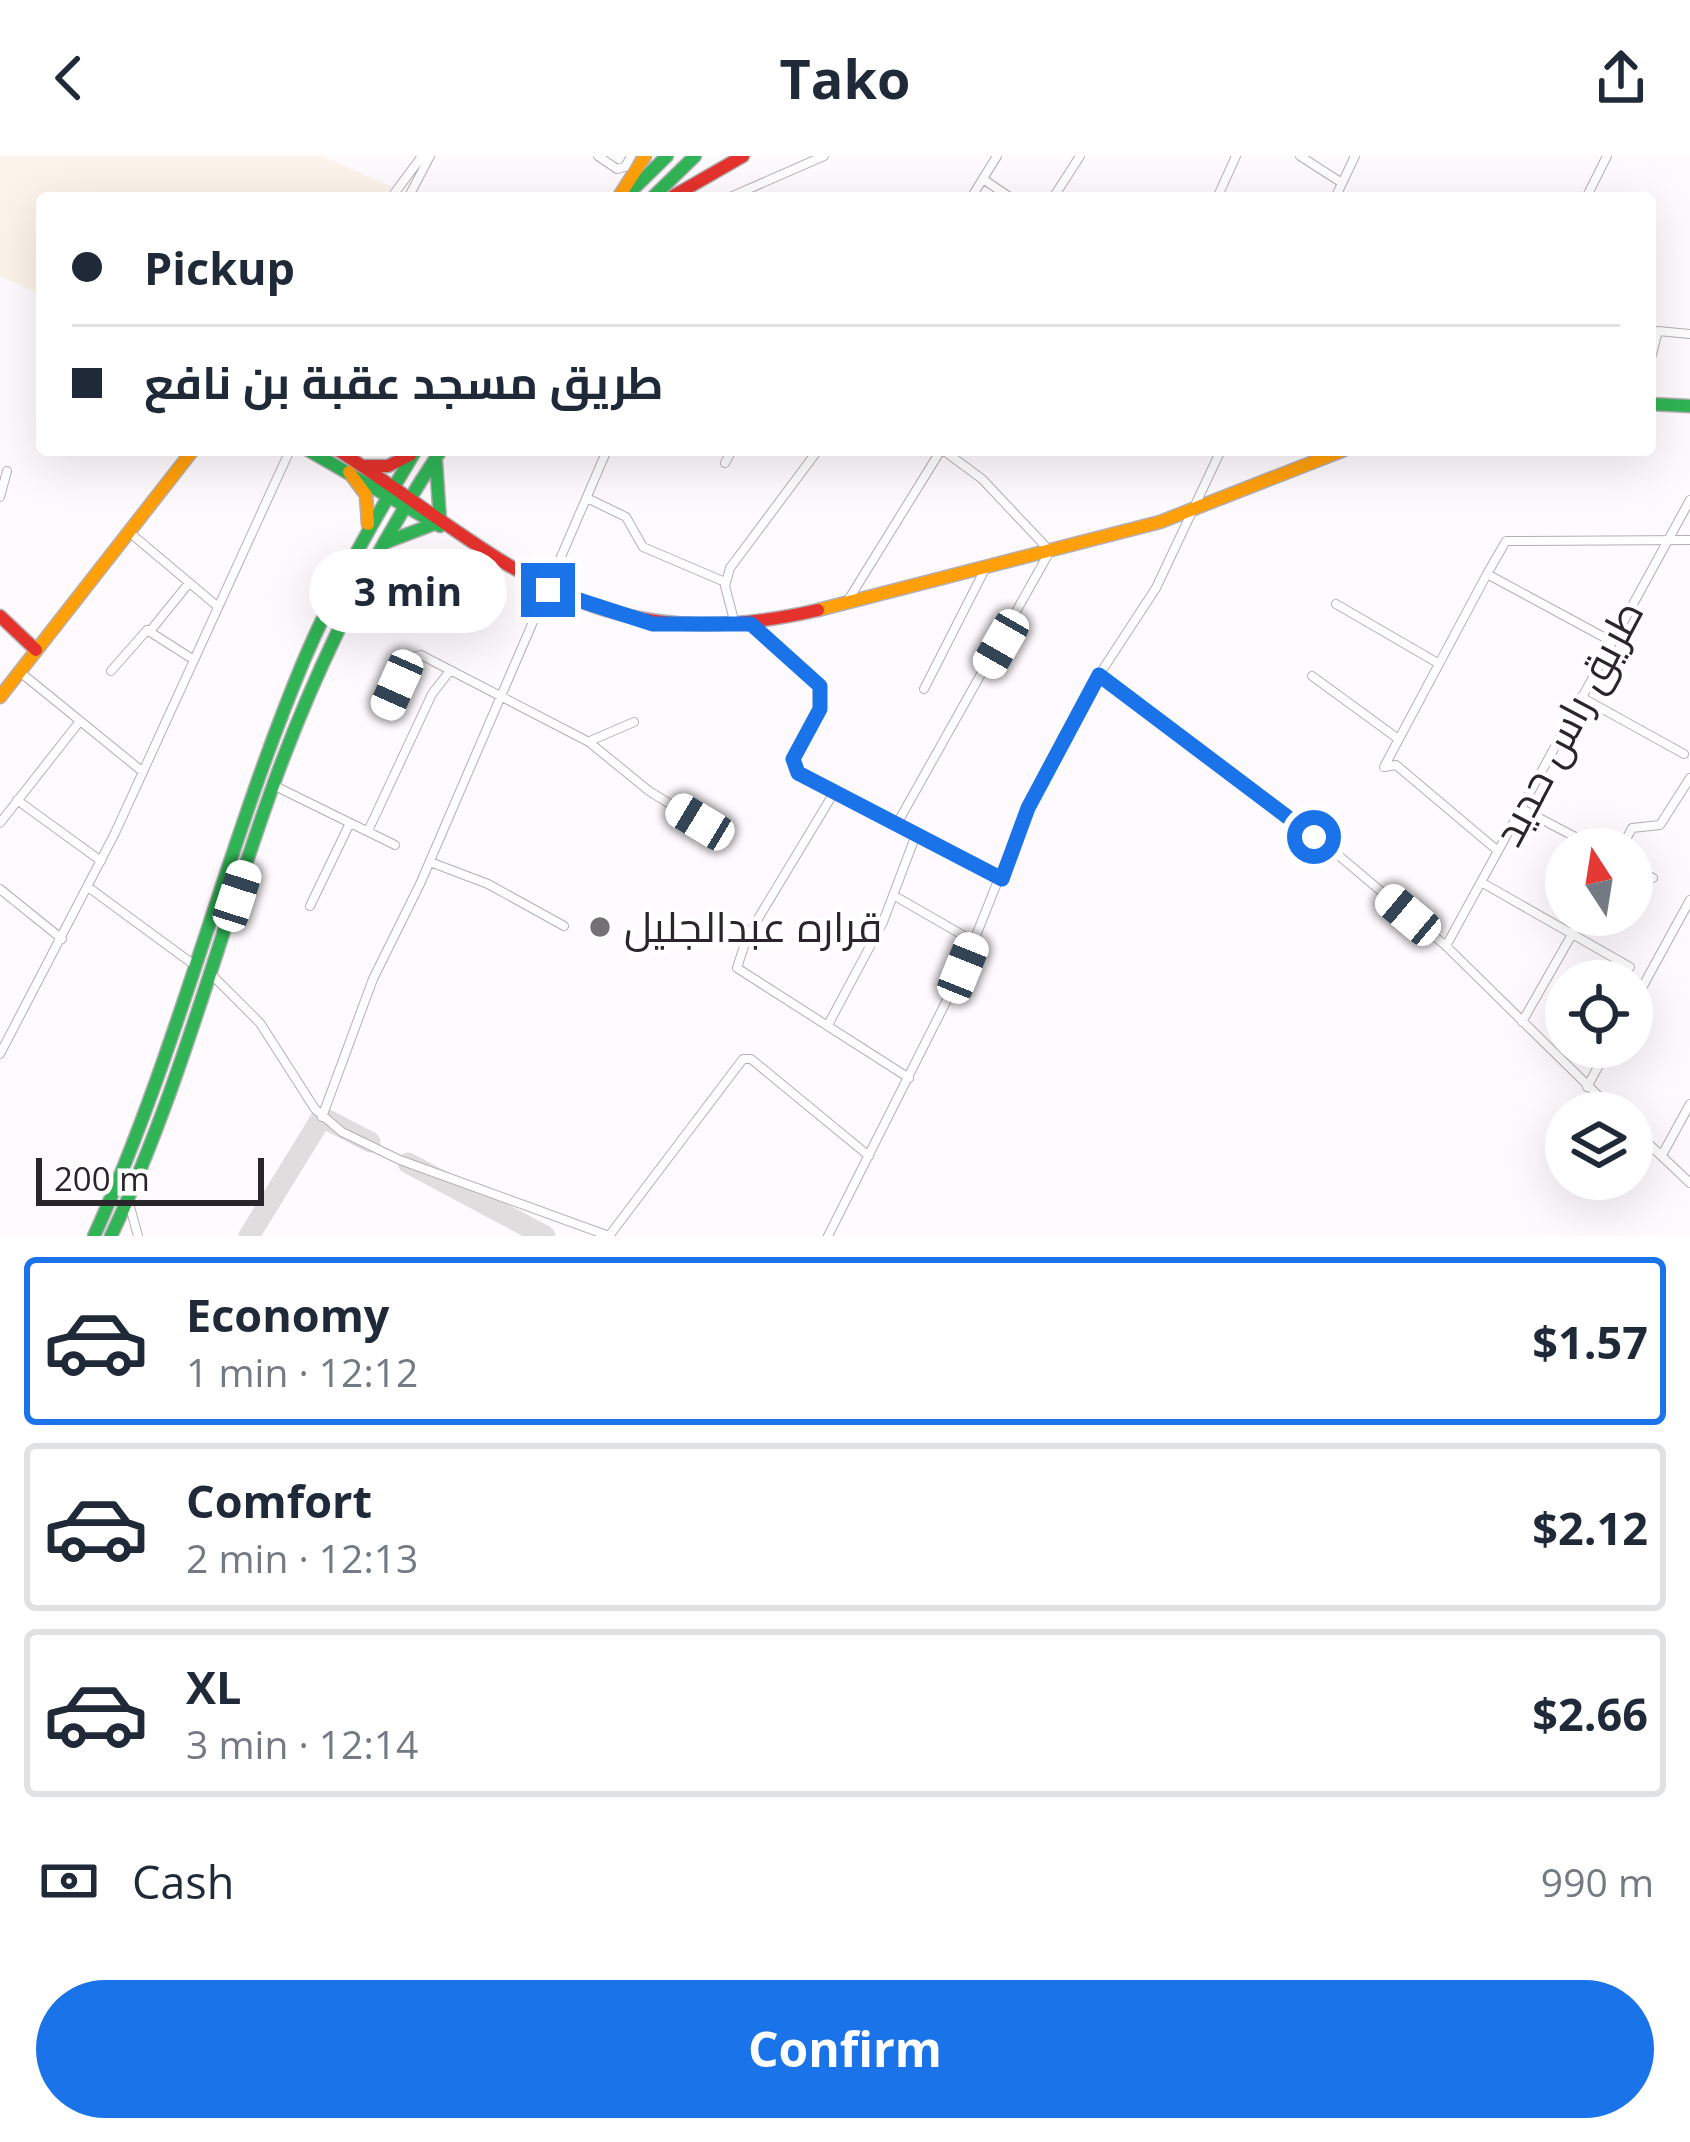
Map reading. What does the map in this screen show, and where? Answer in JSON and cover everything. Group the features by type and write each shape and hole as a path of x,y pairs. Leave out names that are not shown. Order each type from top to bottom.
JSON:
{"main road":[{"path":"624,192 645,156"},
{"path":"628,192 667,156"},
{"path":"658,192 695,156"},
{"path":"680,192 743,156"},
{"path":"1656,404 1690,406"},
{"path":"0,698 189,456"},
{"path":"319,456 391,491"},
{"path":"348,456 405,501 548,590 653,624 743,625 847,603 1190,513 1328,456"},
{"path":"364,466 388,466 406,456"},
{"path":"94,1236 137,1144 303,662 365,532 412,456"},
{"path":"110,1236 129,1200 273,785 320,664 379,547 437,456"},
{"path":"439,456 434,484 440,524"},
{"path":"349,472 366,495 365,532"},
{"path":"379,547 409,530 440,524"},
{"path":"0,616 36,650"}],"street":[{"path":"396,192 426,156"},
{"path":"411,192 426,156"},
{"path":"598,156 616,169 625,167 631,156"},
{"path":"742,192 824,156"},
{"path":"975,192 997,156"},
{"path":"1057,192 1080,156"},
{"path":"1220,192 1236,156"},
{"path":"1300,156 1342,183"},
{"path":"1338,192 1355,156"},
{"path":"1589,192 1606,156"},
{"path":"983,178 1003,192"},
{"path":"1656,339 1658,331 1690,334"},
{"path":"0,1054 4,1035 62,939 101,861 287,456"},
{"path":"322,1117 365,998 430,862 605,456"},
{"path":"725,463 729,456"},
{"path":"725,582 814,456"},
{"path":"847,603 938,456"},
{"path":"898,823 1050,551 982,479 950,456"},
{"path":"828,1236 974,941 1028,808 1099,675 1156,587 1217,456"},
{"path":"0,496 7,471"},
{"path":"589,499 626,517 644,547 725,582 743,625 820,686 820,709 792,766 1002,879"},
{"name":"طريق راس حديد","path":"1446,946 1690,500"},
{"path":"129,532 217,606"},
{"path":"1498,851 1396,765 1386,770 1436,662 1506,541 1690,540"},
{"path":"924,689 986,568"},
{"path":"1487,574 1611,641"},
{"path":"110,671 190,583"},
{"path":"1336,604 1436,662"},
{"path":"152,630 194,660"},
{"path":"385,712 412,656 421,655 589,742 649,791 700,822"},
{"path":"20,672 143,772"},
{"path":"368,831 432,694 449,672"},
{"path":"1099,675 1338,855 1446,946 1593,1092"},
{"path":"1312,676 1397,738"},
{"path":"1581,697 1684,754"},
{"path":"0,823 80,721"},
{"path":"589,742 634,722"},
{"path":"1632,828 1660,825 1690,778"},
{"path":"273,785 395,845"},
{"path":"835,791 736,960 751,981 829,1023 909,1078"},
{"path":"17,800 101,861"},
{"path":"1522,809 1558,828"},
{"path":"310,906 350,823"},
{"path":"829,1023 892,895 917,832"},
{"path":"430,862 488,884 564,926"},
{"path":"1481,882 1545,919"},
{"path":"88,887 197,967"},
{"path":"0,889 62,939"},
{"path":"892,895 974,941"},
{"path":"1653,968 1690,900"},
{"path":"1522,1022 1571,936"},
{"path":"1574,936 1617,960"},
{"path":"211,974 260,1023 322,1117 400,1160 609,1236 743,1059 751,1059 869,1156"},
{"path":"1587,1087 1597,1068"},
{"path":"1661,1155 1690,1104"},
{"path":"1653,1148 1690,1183"},
{"path":"129,1200 138,1236"}],"shaded area":[{"path":"0,156 321,156 392,187 387,192 36,192 36,292 0,276"}],"taxiway":[{"path":"249,1236 322,1117 370,1142"},
{"path":"408,1163 545,1236"}],"traffic: fast":[{"path":"630,192 667,156"},
{"path":"658,192 695,156"},
{"path":"1656,404 1690,406"},
{"path":"318,456 440,526"},
{"path":"94,1236 152,1094 250,803 304,660 356,553 413,456"},
{"path":"111,1236 158,1125 274,783 309,696 369,570 437,456"},
{"path":"436,462 440,520"},
{"path":"384,543 434,524"}],"traffic: slow":[{"path":"622,192 645,156"},
{"path":"0,697 188,456"},
{"path":"818,610 1160,522 1329,456"},
{"path":"349,472 366,495 368,524"}],"traffic: jam":[{"path":"680,192 743,156"},
{"path":"347,456 507,564 558,592 613,612 672,623 740,623 818,610"},
{"path":"364,466 388,466 408,456"},
{"path":"0,616 36,650"}],"place":[{"name":"قراره عبدالجليل","path":"600,927"}],"route":[{"path":"548,590 591,609 653,624 751,624 814,678 823,695 793,759 798,773 1002,879 1028,808 1099,675 1314,837"}]}
